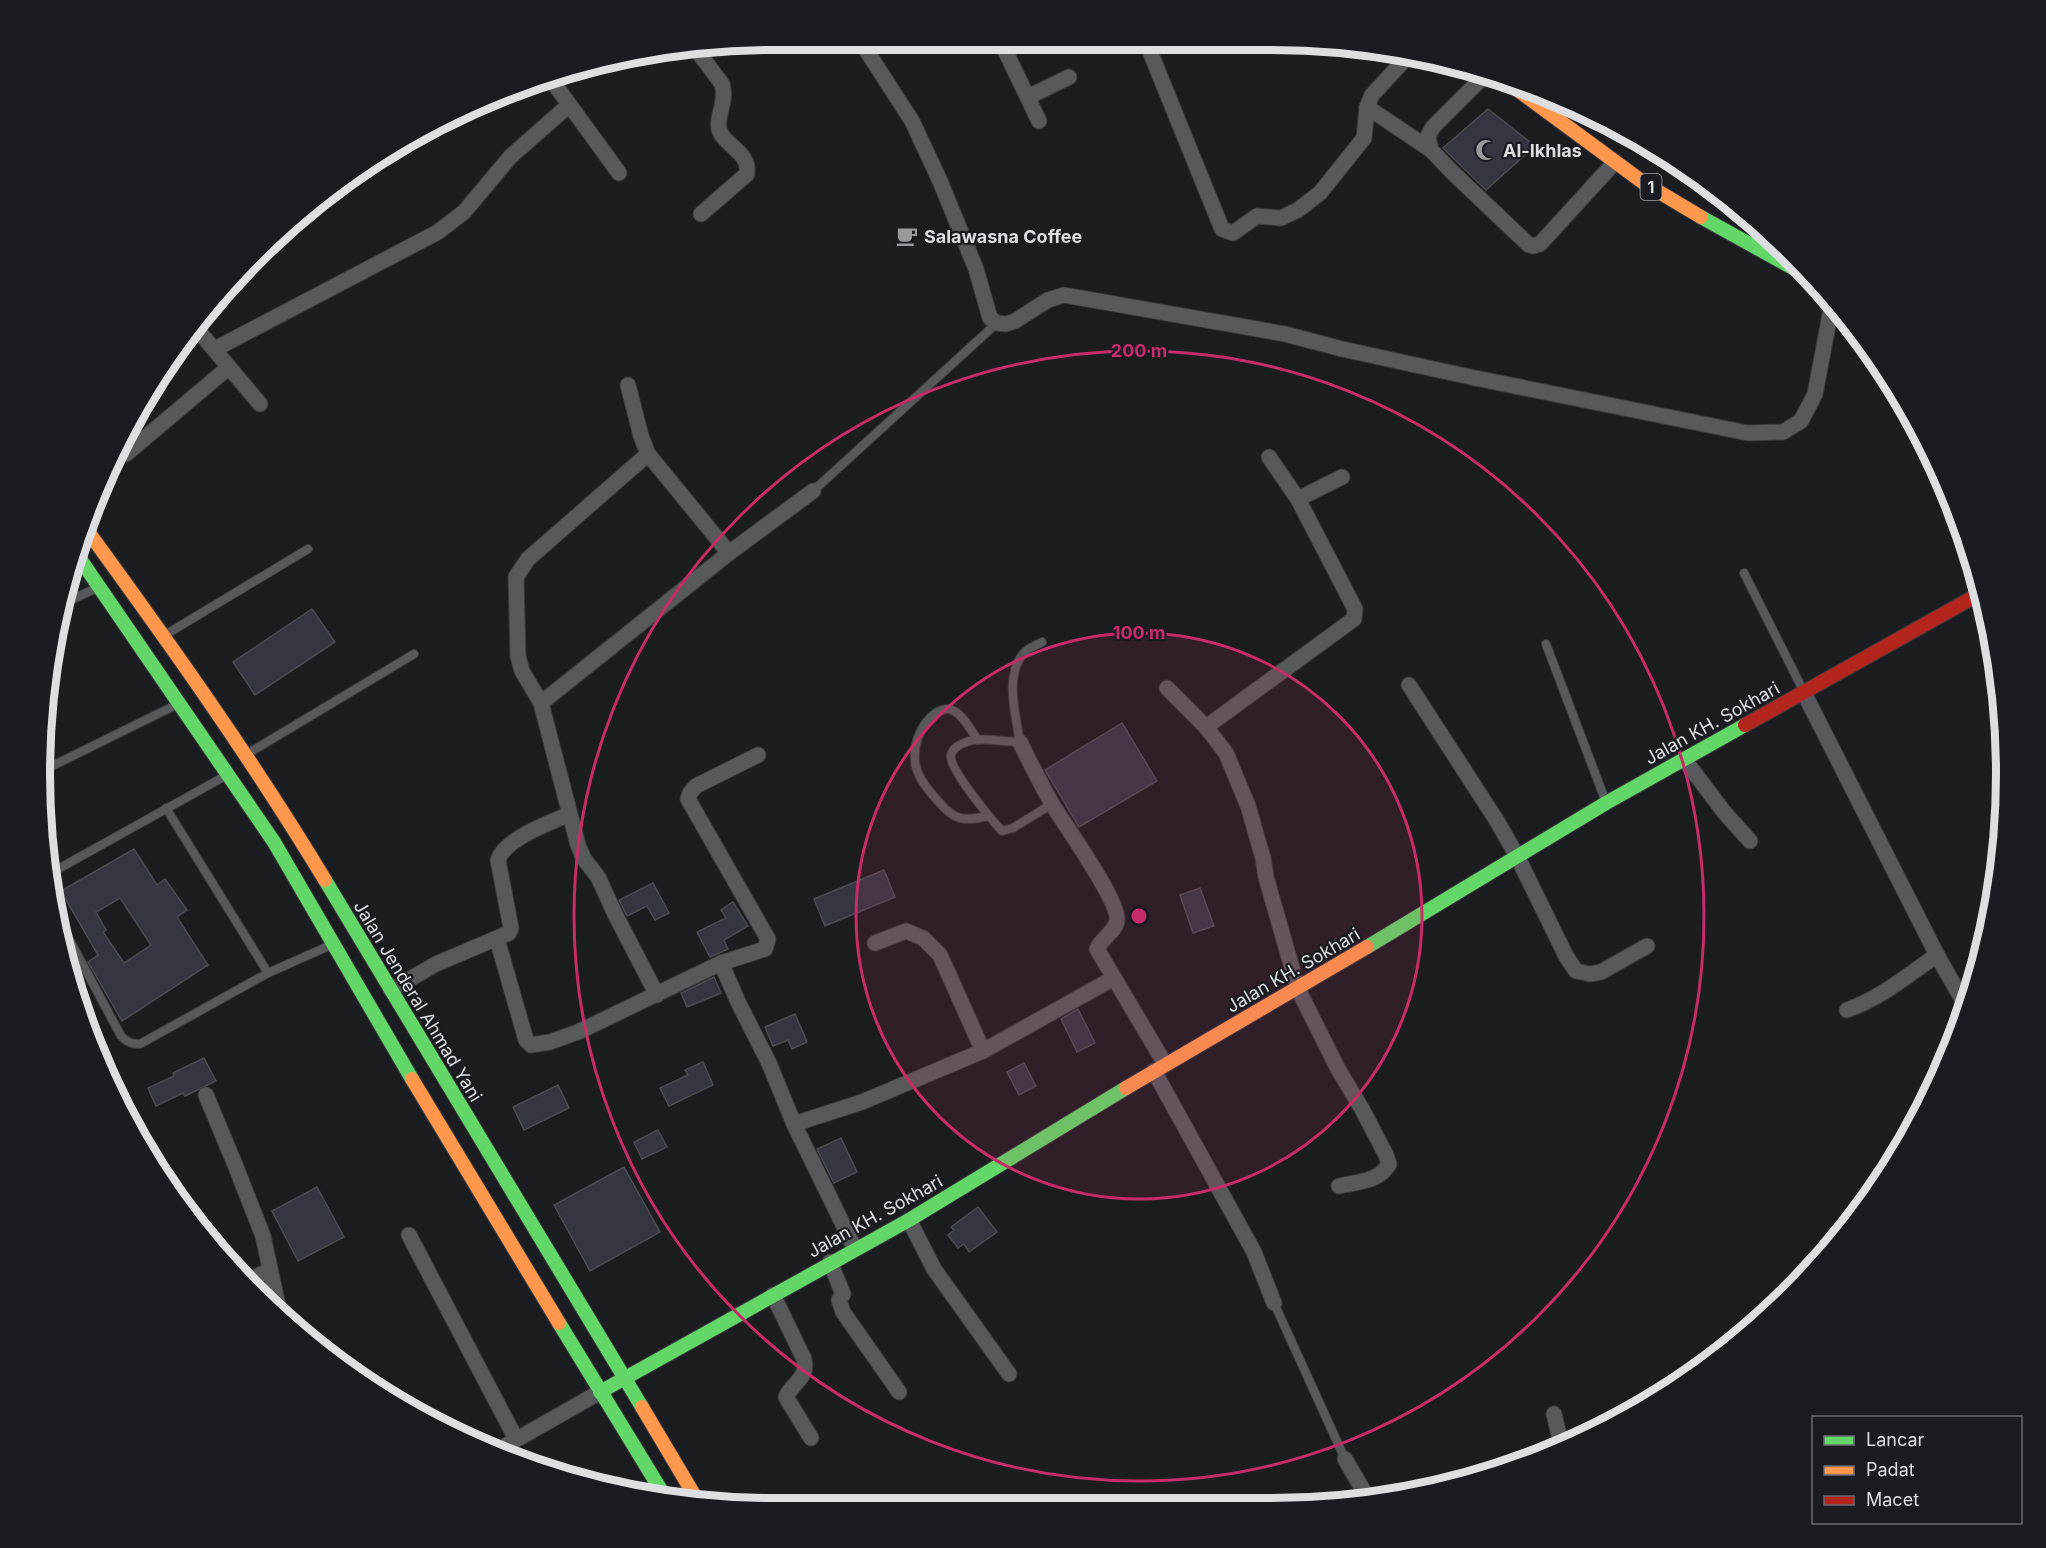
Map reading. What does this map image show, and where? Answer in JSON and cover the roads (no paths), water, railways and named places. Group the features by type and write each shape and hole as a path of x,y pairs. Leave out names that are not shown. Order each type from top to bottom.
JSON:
{"main road":[{"name":"1","path":"1526,96 1644,183 1732,237 1788,266"},
{"name":"Jalan Jenderal Ahmad Yani","path":"90,535 164,636 295,830 693,1493"},
{"path":"82,561 274,842 332,944 660,1489"},
{"name":"Jalan KH. Sokhari","path":"600,1392 909,1220 1159,1068 1298,989 1606,803 1974,596"},
{"path":"274,842 295,830"}],"street":[{"path":"866,50 912,121 940,181 976,269 990,318 997,323 1006,324 1015,321 1048,300 1064,295 1276,332 1475,378 1748,433 1783,432 1801,421 1815,394 1830,313"},
{"path":"1005,50 1039,121"},
{"path":"1151,50 1222,229 1233,233 1257,216 1281,218 1298,210 1320,194 1364,138 1367,107 1372,95 1403,61"},
{"path":"700,54 722,84 724,91 718,126 720,133 747,161 748,169 747,174 701,214"},
{"path":"1028,97 1070,78"},
{"path":"1431,150 1428,136 1433,127 1480,80"},
{"path":"554,84 619,172"},
{"path":"215,349 438,232 464,212 512,156 569,105"},
{"path":"1367,107 1431,150 1523,240 1533,246 1540,244 1615,162"},
{"path":"200,332 260,404"},
{"path":"126,454 229,367"},
{"path":"628,385 648,454 729,553"},
{"path":"648,454 528,559 516,577 518,656 522,671 541,703 569,814 584,859 598,877 657,995"},
{"path":"1206,727 1354,619 1355,609 1298,499 1269,457"},
{"path":"1298,499 1341,477"},
{"path":"541,703 729,553 813,491"},
{"path":"1409,685 1497,821 1517,856 1566,956 1576,971 1590,974 1601,972 1647,946"},
{"path":"1167,687 1206,727 1226,753 1248,806 1298,989 1338,1069 1386,1155 1389,1164 1385,1171 1375,1179 1340,1186"},
{"path":"1804,693 1937,955 1961,997"},
{"path":"1020,742 1052,804 1112,900 1118,919 1113,930 1100,941 1097,949 1254,1252 1274,1304"},
{"path":"497,939 526,1040 531,1045 550,1042 578,1032 722,963 761,952 765,949 768,939 688,799 696,786 758,755"},
{"path":"1684,759 1718,805 1750,841"},
{"path":"391,990 436,964 509,933 511,928 498,860 501,853 511,842 569,814"},
{"path":"875,943 906,931 923,938 940,955 983,1052"},
{"path":"1847,1010 1883,993 1937,955"},
{"path":"722,963 739,1004 769,1063 794,1124 855,1249"},
{"path":"794,1124 862,1102 983,1052 1114,978"},
{"path":"206,1095 253,1209 262,1236 277,1300"},
{"path":"909,1220 934,1269 1009,1374"},
{"path":"409,1235 516,1439"},
{"path":"830,1262 842,1288 843,1294 839,1300 843,1312 899,1392"},
{"path":"254,1278 270,1270"},
{"path":"773,1294 806,1366 800,1382 788,1392 786,1397 811,1438"},
{"path":"505,1446 600,1392"},
{"path":"1554,1414 1560,1438"},
{"path":"1345,1459 1364,1492"}],"lane":[{"path":"813,491 997,323"},
{"path":"164,636 308,549"},
{"path":"1744,573 1804,693"},
{"path":"71,600 100,586"},
{"path":"1042,642 1026,651 1016,664 1012,680 1020,742 978,740 957,747 950,758 957,772 988,816 1002,831 1013,828 1052,804"},
{"path":"1546,644 1606,803"},
{"path":"245,755 414,654"},
{"path":"50,767 180,703"},
{"path":"978,740 959,715 953,710 944,708 934,714 920,732 916,767 942,806 958,818 973,819 988,816"},
{"path":"56,870 229,774"},
{"path":"166,808 268,973"},
{"path":"68,938 121,1036 126,1042 134,1044 140,1044 268,973 332,944"},
{"path":"1274,1304 1345,1459"}],"place":[{"name":"Al-Ikhlas","path":"1486,150"},
{"name":"Salawasna Coffee","path":"907,236"}]}
